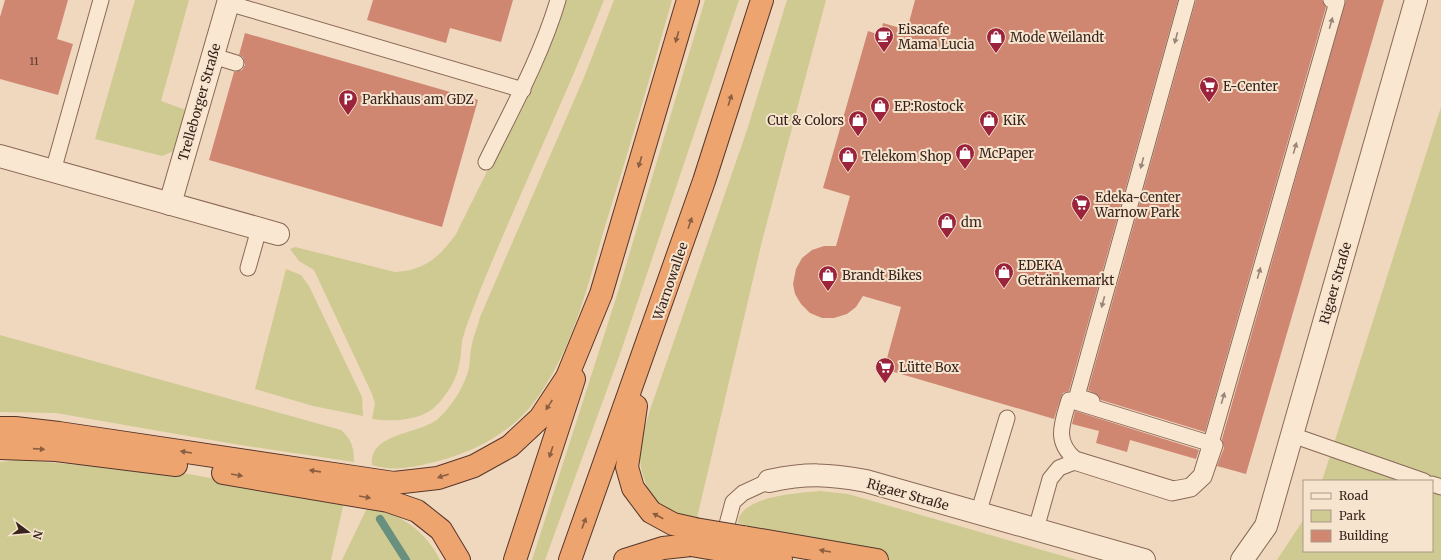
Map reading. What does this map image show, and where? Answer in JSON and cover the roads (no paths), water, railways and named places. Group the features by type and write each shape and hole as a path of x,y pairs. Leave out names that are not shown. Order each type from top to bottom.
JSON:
{"highway":[{"path":"514,560 542,481 601,294 688,0"},
{"name":"Warnowallee","path":"570,560 645,353 704,181 762,0"},
{"path":"0,428 59,432 394,483 438,478 474,466 510,446 540,418 567,377 601,294"},
{"path":"645,353 627,467 633,488 651,512 693,537 741,545 877,560"},
{"path":"0,448 56,450 186,466 388,500 418,511 441,530 459,560"},
{"path":"625,560 693,537"},
{"path":"741,545 781,560"}],"street":[{"name":"Rigaer Straße","path":"1242,560 1266,526 1416,0"},
{"name":"Trelleborger Straße","path":"170,204 228,2"},
{"path":"0,156 268,231"},
{"name":"Rigaer Straße","path":"769,481 795,476 829,475 866,481 1144,560"}],"lane":[{"path":"53,171 101,0"},
{"path":"486,162 523,90 549,31 558,0"},
{"path":"1187,0 1077,396 1212,436"},
{"path":"1036,529 1050,479 1059,468 1074,462 1172,493 1191,489 1204,477 1216,445 1069,400 1062,421 1060,433 1064,447 1075,459 1173,489 1190,486 1201,475 1205,462 1212,436 1337,2 1331,0"},
{"path":"228,2 523,90"},
{"path":"213,56 236,63"},
{"path":"248,268 268,231"},
{"path":"978,514 1007,418"},
{"path":"1292,435 1421,480"},
{"name":"Rigaer Straße","path":"717,560 733,502 742,493 769,481"}],"waterway":[{"path":"380,519 406,560"}],"place":[{"name":"Eisacafe Mama Lucia","path":"884,53"},
{"name":"Mode Weilandt","path":"996,54"},
{"name":"E-Center","path":"1209,103"},
{"name":"Parkhaus am GDZ","path":"348,116"},
{"name":"EP:Rostock","path":"880,123"},
{"name":"Cut & Colors","path":"858,137"},
{"name":"KiK","path":"989,137"},
{"name":"McPaper","path":"965,170"},
{"name":"Telekom Shop","path":"848,173"},
{"name":"Edeka-Center Warnow Park","path":"1081,221"},
{"name":"dm","path":"947,239"},
{"name":"EDEKA Getränkemarkt","path":"1004,289"},
{"name":"Brandt Bikes","path":"828,292"},
{"name":"Lütte Box","path":"885,384"}]}
